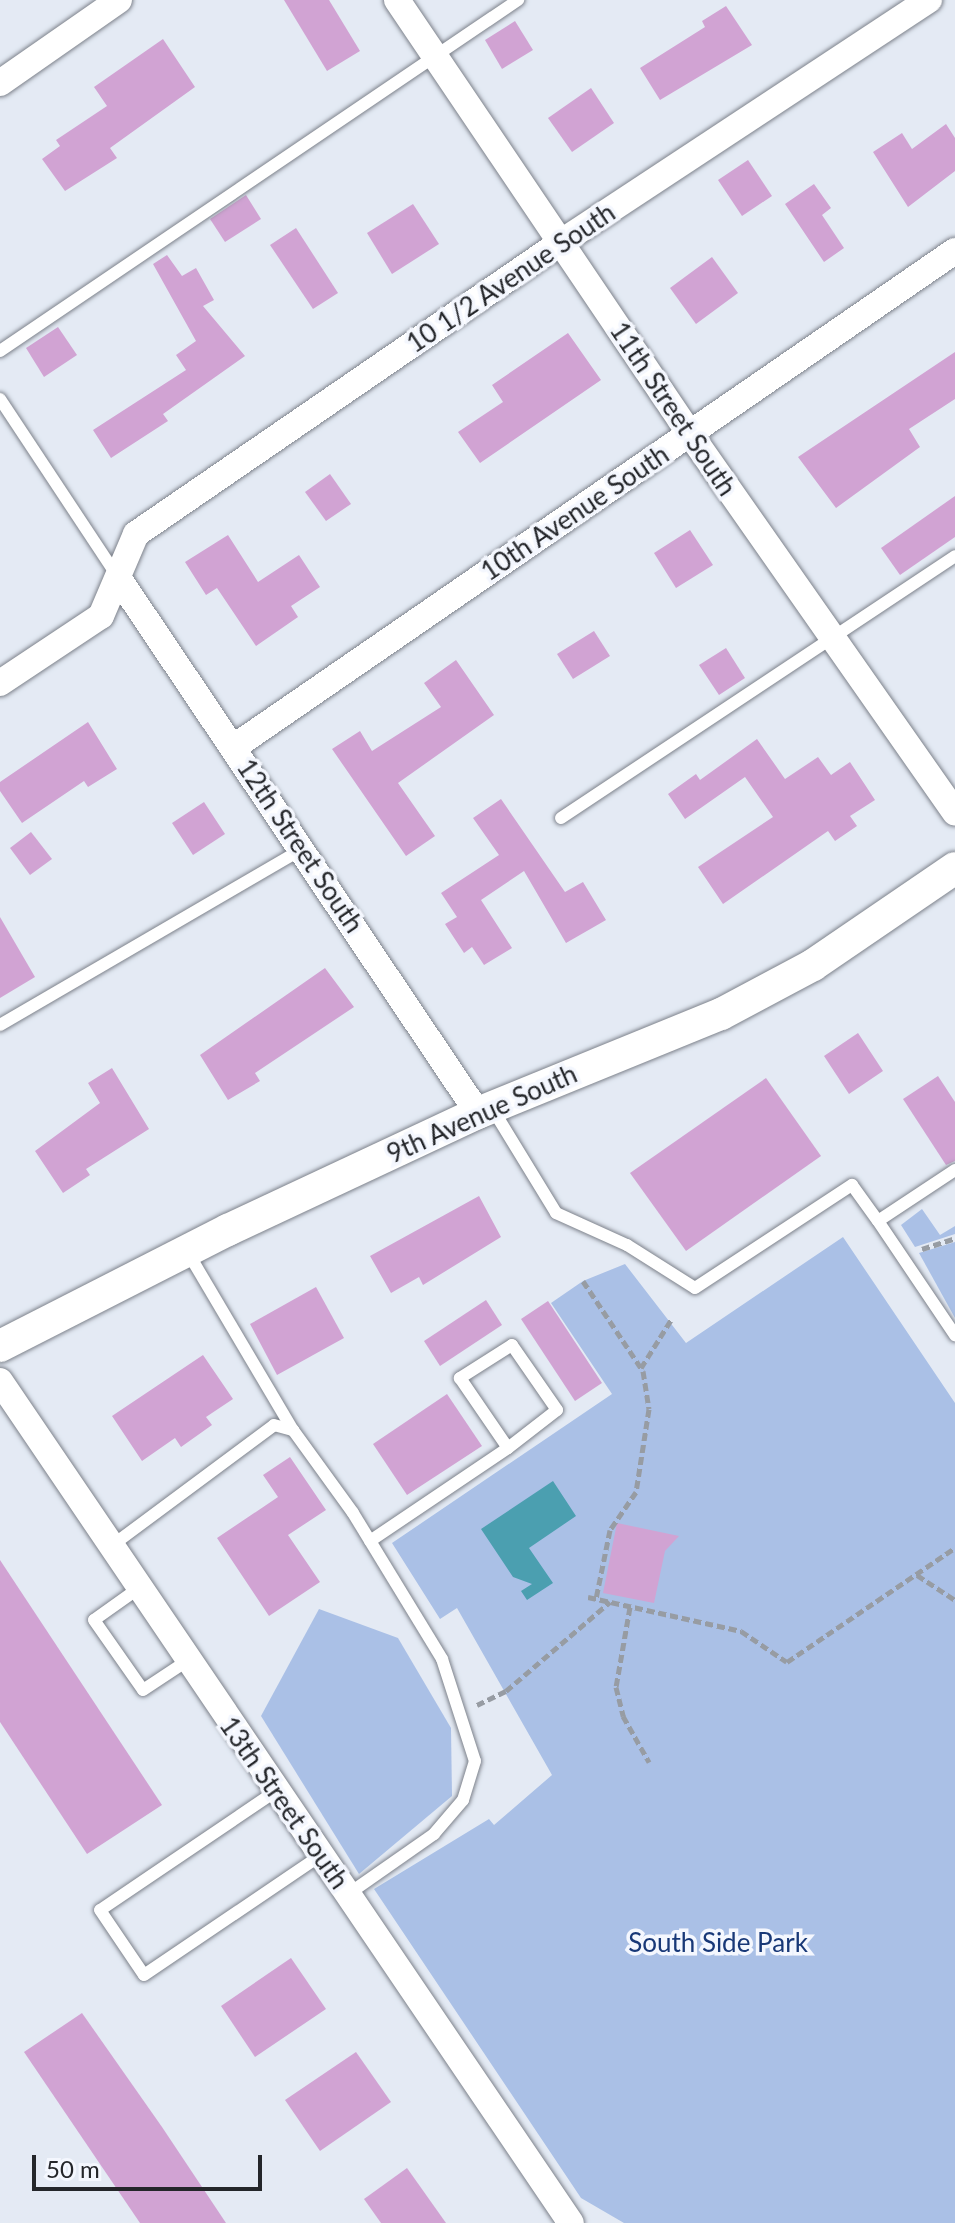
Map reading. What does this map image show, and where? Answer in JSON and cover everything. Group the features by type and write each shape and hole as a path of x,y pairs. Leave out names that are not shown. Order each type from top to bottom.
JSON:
{"street":[{"path":"0,83 119,0"},
{"name":"11th Street South","path":"397,0 690,434 955,813"},
{"name":"10 1/2 Avenue South","path":"119,579 136,534 560,243 929,0"},
{"name":"10th Avenue South","path":"234,747 955,251"},
{"path":"0,683 101,616 119,579"},
{"name":"12th Street South","path":"119,579 485,1111"},
{"name":"9th Avenue South","path":"0,1346 187,1251 485,1111 721,1014 813,965 955,868"},
{"name":"13th Street South","path":"0,1381 571,2223"}],"lane":[{"path":"0,351 518,0"},
{"path":"0,399 119,579"},
{"path":"561,818 955,556"},
{"path":"0,1025 302,849"},
{"path":"485,1111 556,1213 627,1245 695,1288 852,1185 955,1335"},
{"path":"878,1221 955,1170"},
{"path":"187,1251 293,1430 370,1541 442,1659 462,1713 475,1761 463,1800 434,1834 347,1895"},
{"path":"370,1541 508,1448 557,1410 512,1345 460,1378 508,1448"},
{"path":"110,1547 274,1425 293,1430"},
{"path":"139,1588 94,1620 143,1690 187,1661"},
{"path":"276,1791 100,1910 144,1975 320,1856"}],"path":[{"path":"914,1251 955,1238"},
{"path":"583,1281 641,1368 649,1409 643,1467 634,1498 610,1530 596,1599"},
{"path":"641,1368 671,1320"},
{"path":"588,1597 741,1631 787,1662 955,1548"},
{"path":"917,1575 955,1600"},
{"path":"462,1713 506,1691 610,1602"},
{"path":"630,1607 616,1687 623,1716 649,1762"}],"green space":[{"path":"922,1209 940,1235 955,1226 955,1234 915,1247 901,1225"},
{"name":"South Side Park","path":"843,1237 955,1403 955,2223 624,2223 581,2198 374,1889 489,1819 494,1825 552,1775 457,1608 440,1619 392,1543 612,1394 551,1303 583,1281 625,1264 686,1343"},
{"path":"955,1242 955,1318 919,1253"},
{"path":"319,1609 398,1638 451,1728 452,1796 359,1874 261,1716"}],"shaded area":[{"path":"553,1481 576,1516 529,1548 553,1583 527,1600 521,1591 532,1584 513,1577 481,1529"}],"building":[{"path":"284,0 329,0 360,51 327,71"},
{"path":"726,6 752,45 660,100 640,68 705,27 702,21"},
{"path":"515,21 533,50 502,69 485,40"},
{"path":"163,39 195,87 110,148 117,158 65,191 42,159 60,146 56,140 107,106 94,87"},
{"path":"591,88 614,123 572,152 548,118"},
{"path":"946,124 955,138 955,171 908,207 873,152 902,133 912,149"},
{"path":"748,160 772,196 742,216 718,180"},
{"path":"814,184 831,208 822,215 844,248 824,262 785,204"},
{"path":"246,195 261,219 225,242 210,219"},
{"path":"413,204 439,244 392,274 367,233"},
{"path":"296,228 338,293 313,309 270,245"},
{"path":"167,255 182,276 196,268 214,300 203,306 245,356 163,414 168,421 111,458 93,430 186,370 176,355 196,341 153,264"},
{"path":"712,257 738,293 696,324 670,288"},
{"path":"58,327 77,355 44,377 26,348"},
{"path":"568,333 601,380 480,463 458,432 503,402 492,385"},
{"path":"955,352 955,399 909,429 920,447 836,508 798,457"},
{"path":"330,474 351,504 326,521 305,492"},
{"path":"955,496 955,537 900,575 881,548"},
{"path":"690,530 713,565 676,588 654,553"},
{"path":"228,535 258,582 299,555 320,587 291,606 298,617 256,646 217,588 206,595 185,562"},
{"path":"594,631 610,656 573,679 557,654"},
{"path":"726,648 745,678 719,695 699,665"},
{"path":"456,660 494,715 398,783 435,836 406,856 332,749 360,731 372,751 441,707 424,683"},
{"path":"88,722 117,769 88,787 84,781 22,823 0,791 0,782"},
{"path":"757,739 785,779 818,757 831,775 850,762 875,800 850,816 857,826 835,841 828,831 723,904 698,867 773,817 745,777 685,819 668,794 696,774 700,780"},
{"path":"501,799 565,892 583,882 606,920 566,943 524,871 481,900 512,948 484,965 472,947 464,953 445,924 457,917 441,893 499,855 473,818"},
{"path":"204,802 225,834 193,855 172,823"},
{"path":"31,832 52,859 30,875 10,848"},
{"path":"0,917 35,977 0,998"},
{"path":"325,968 354,1007 255,1073 260,1081 228,1100 200,1055"},
{"path":"858,1033 883,1071 849,1094 824,1056"},
{"path":"112,1068 149,1129 86,1169 90,1175 63,1193 35,1151 100,1103 88,1083"},
{"path":"938,1076 955,1102 955,1161 946,1165 903,1099"},
{"path":"766,1078 821,1156 686,1251 630,1173"},
{"path":"479,1196 501,1237 423,1285 419,1277 391,1293 370,1256"},
{"path":"316,1287 344,1338 277,1375 250,1324"},
{"path":"486,1300 502,1325 440,1366 424,1341"},
{"path":"548,1301 602,1383 575,1401 521,1319"},
{"path":"203,1355 233,1399 206,1417 212,1425 181,1447 175,1438 142,1461 112,1416"},
{"path":"447,1394 482,1446 407,1495 373,1444"},
{"path":"290,1457 326,1510 288,1535 320,1582 269,1616 217,1538 278,1497 263,1475"},
{"path":"617,1523 679,1536 665,1551 654,1603 603,1593"},
{"path":"0,1560 162,1805 87,1854 0,1722"},
{"path":"291,1958 326,2009 255,2057 221,2006"},
{"path":"82,2013 226,2223 140,2223 24,2052"},
{"path":"356,2052 391,2102 320,2151 285,2100"},
{"path":"407,2168 446,2223 381,2223 364,2199"}]}
